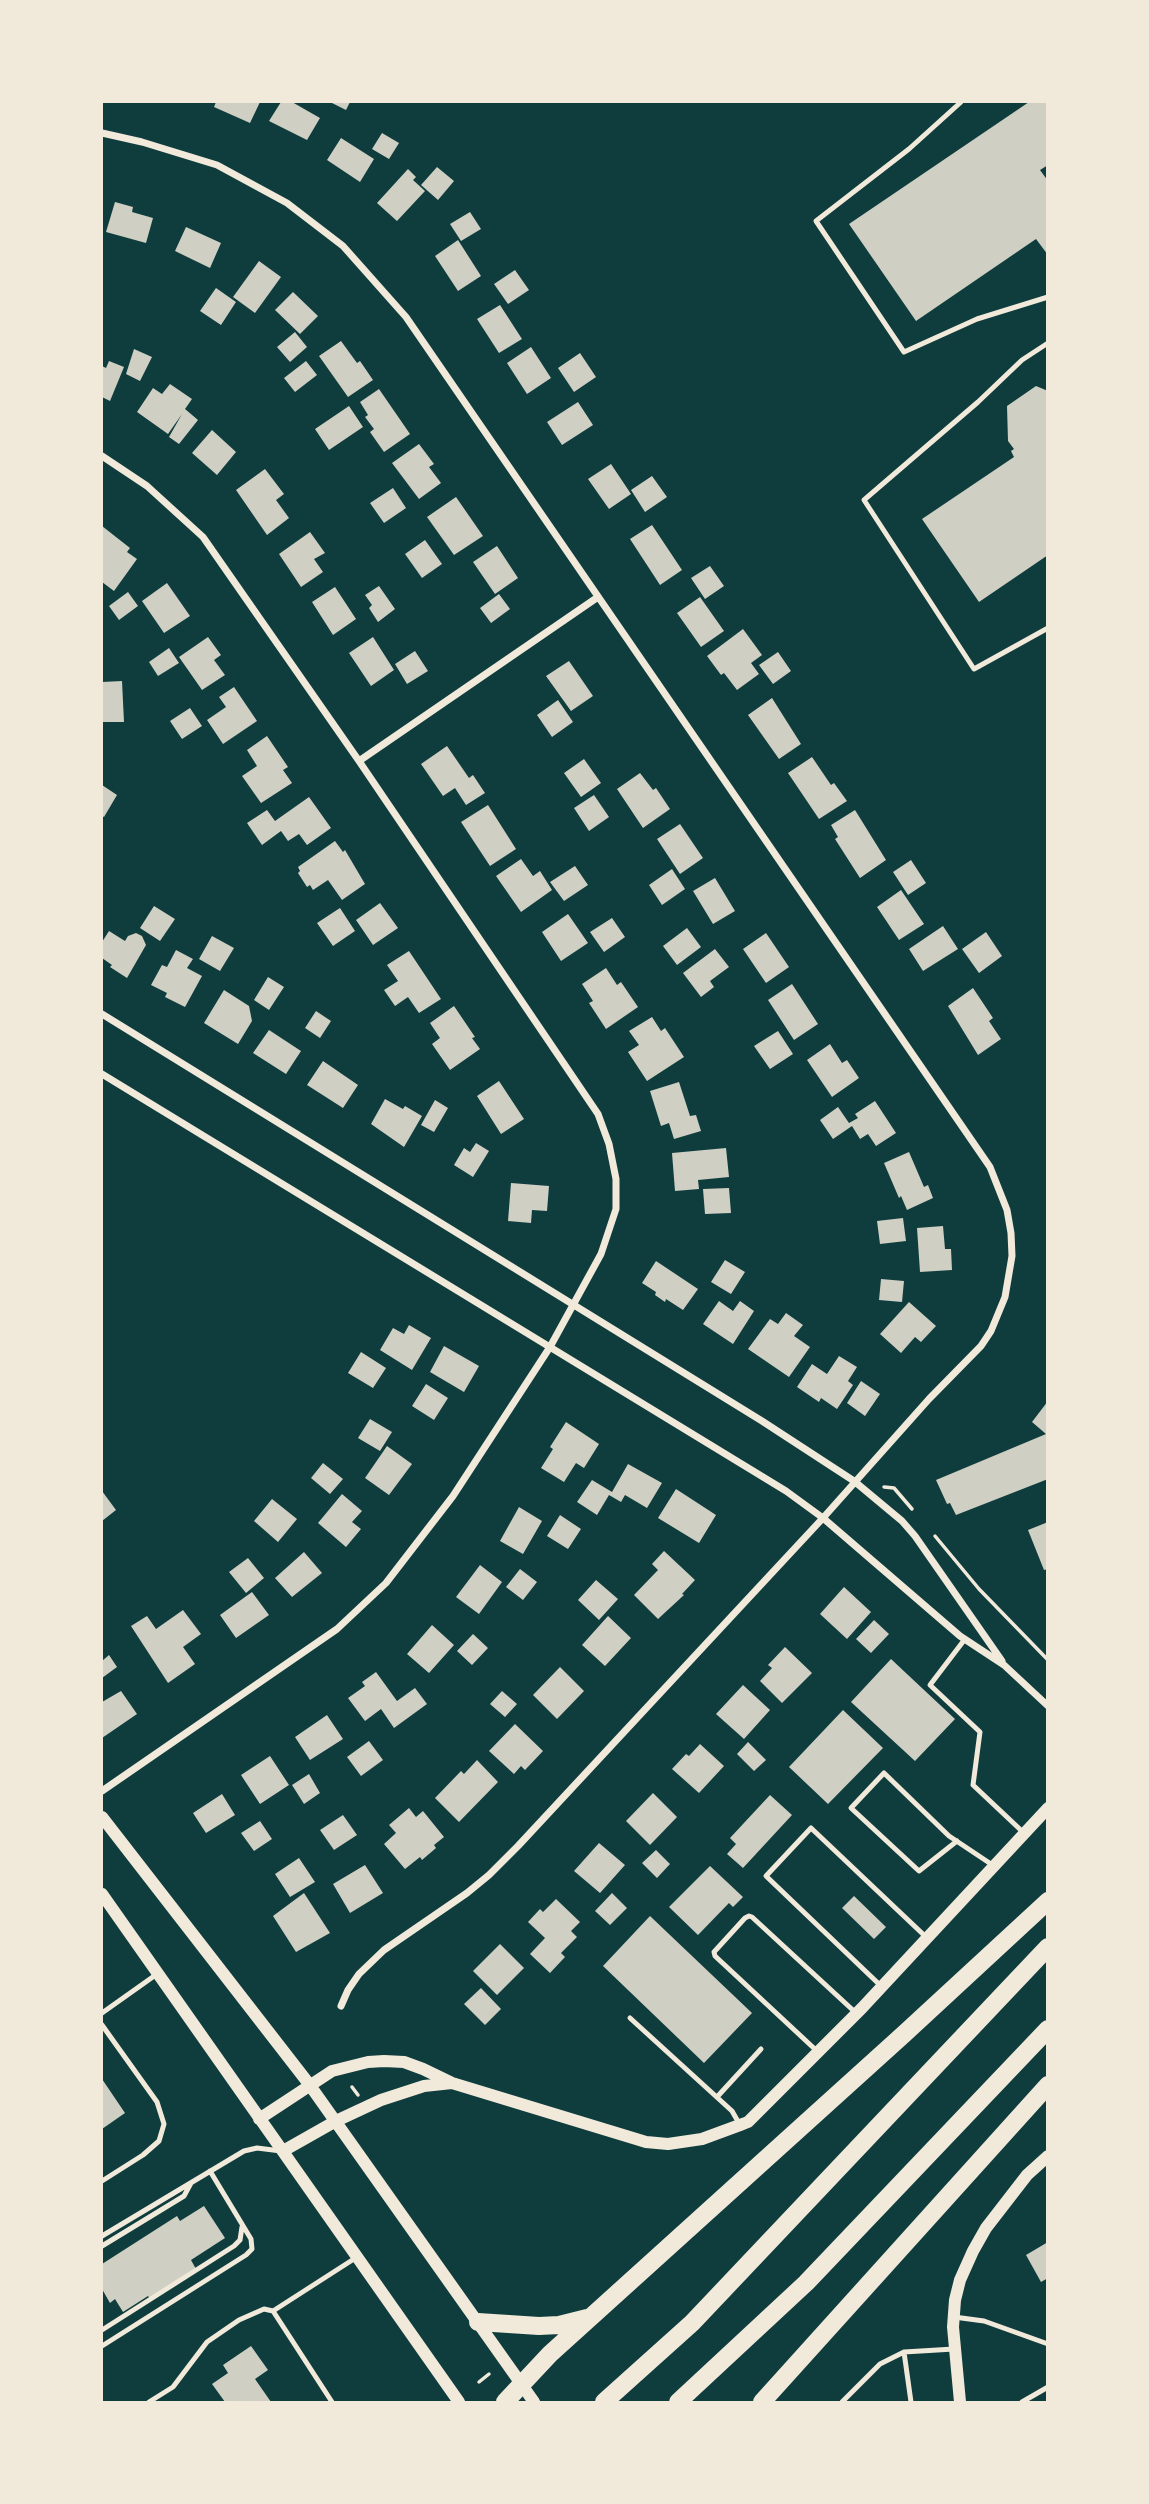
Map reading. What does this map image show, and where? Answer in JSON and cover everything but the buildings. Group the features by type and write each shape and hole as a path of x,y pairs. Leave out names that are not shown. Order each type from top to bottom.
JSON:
{"main road":[{"path":"505,2403 550,2354 1048,1901"},
{"path":"604,2403 692,2323 1048,1947"},
{"path":"678,2403 726,2360 842,2246 1048,2029"},
{"path":"762,2403 1048,2085"},
{"path":"478,2322 549,2325 590,2318"}],"street":[{"path":"102,133 218,165 287,203 343,246 407,317 990,1167 1007,1210 1012,1256 1009,1279 1005,1297 991,1331 981,1346 518,1846 467,1893 384,1950 359,1974 341,2006"},
{"path":"102,456 148,486 203,537 584,1091 605,1129 616,1179 616,1209 601,1254 575,1305 453,1496 386,1583 337,1629 102,1791"},
{"path":"359,761 598,597"},
{"path":"102,1014 762,1421 854,1481 902,1521 915,1536 1004,1665"},
{"path":"102,1074 786,1491 823,1518 965,1639 1004,1665 1048,1706"},
{"path":"259,2119 332,2071 384,2061 404,2062 452,2083 646,2142 668,2144 702,2139 748,2122 857,2014 1048,1808"},
{"path":"102,1816 309,2084 534,2403"},
{"path":"102,1895 458,2403"},
{"path":"283,2151 336,2121 401,2093 425,2086 452,2083"},
{"path":"960,2403 954,2349 954,2316 960,2280 979,2240 1027,2175 1048,2156"}],"lane":[{"path":"961,102 909,149 816,221 904,352 977,319 1048,298"},
{"path":"1048,343 1022,360 978,402 864,500 974,669 1048,628"},
{"path":"965,1639 930,1685 981,1732 973,1785 1025,1834"},
{"path":"957,1842 919,1871 851,1808 884,1773 957,1842 994,1866"},
{"path":"882,1987 766,1876 811,1828 927,1938"},
{"path":"818,2052 715,1956 714,1952 746,1918 752,1917 857,2014"},
{"path":"102,2012 157,1974"},
{"path":"630,2018 732,2111 740,2125"},
{"path":"102,2025 157,2102 164,2124 159,2141 143,2155 102,2181"},
{"path":"717,2097 761,2049"},
{"path":"102,2236 244,2151 257,2148 283,2151"},
{"path":"102,2346 250,2252 253,2244 210,2171"},
{"path":"102,2246 184,2196 191,2183"},
{"path":"102,2330 234,2246 240,2240 242,2224"},
{"path":"273,2311 356,2257"},
{"path":"149,2403 173,2387 207,2342 239,2319 264,2309 273,2311 332,2403"},
{"path":"954,2316 984,2321 1048,2344"},
{"path":"102,2322 110,2325"},
{"path":"842,2403 880,2364 904,2352 954,2349"},
{"path":"904,2352 911,2403"},
{"path":"1022,2403 1048,2387"}],"path":[{"path":"957,1563 1048,1660"},
{"path":"479,2382 489,2374"}]}
